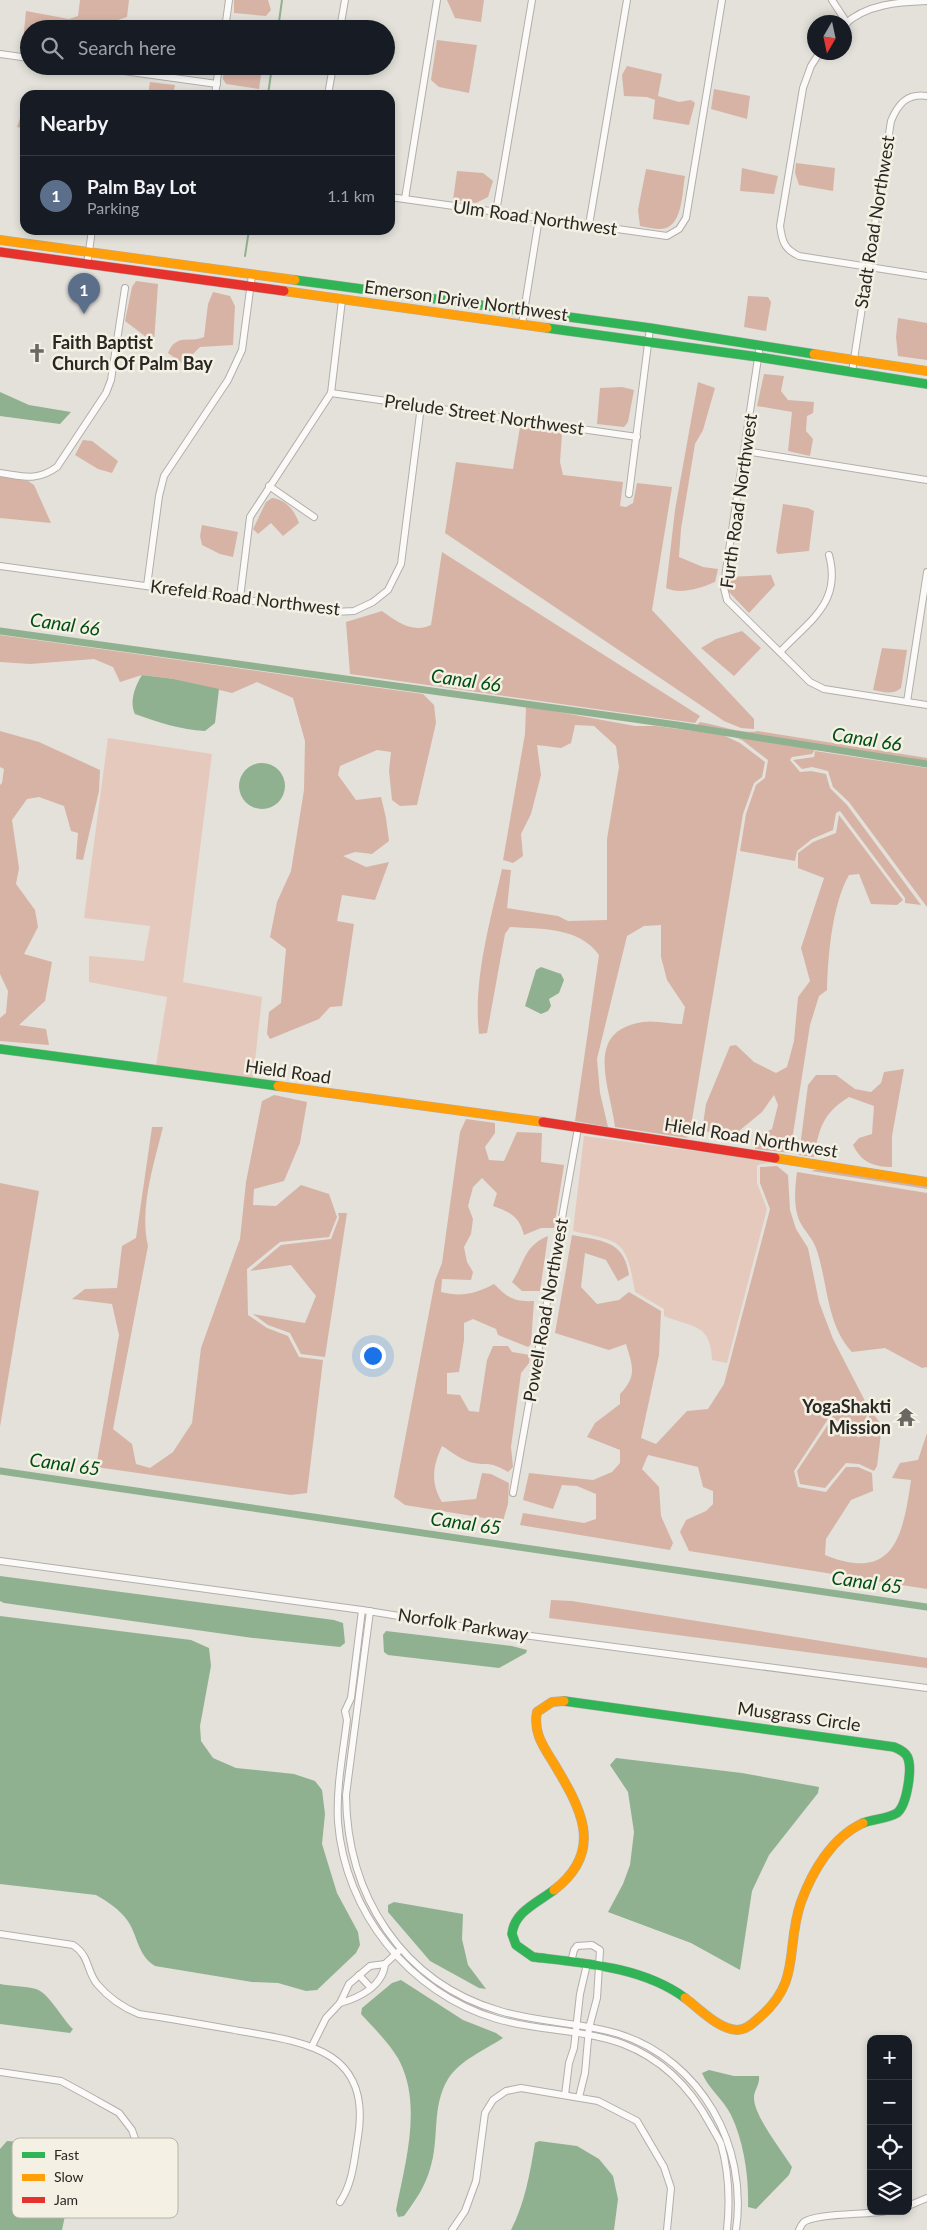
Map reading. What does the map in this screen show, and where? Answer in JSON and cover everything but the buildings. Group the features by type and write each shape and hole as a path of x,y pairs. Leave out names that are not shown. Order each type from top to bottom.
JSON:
{"street":[{"path":"226,20 229,0"},
{"path":"341,20 344,0"},
{"path":"404,200 437,0"},
{"path":"496,212 532,0"},
{"path":"589,225 627,0"},
{"name":"Ulm Road Northwest","path":"395,198 667,236 679,229 686,218 722,0"},
{"path":"832,0 841,15"},
{"path":"852,21 891,3 927,1"},
{"path":"0,54 20,57"},
{"path":"815,60 803,88 780,226 782,242 790,252 799,256 927,276"},
{"path":"152,75 217,84"},
{"path":"216,90 218,75"},
{"path":"329,90 331,75"},
{"name":"Stadt Road Northwest","path":"852,372 891,121 897,106 905,98 920,95 927,96"},
{"path":"522,324 539,218"},
{"path":"87,265 91,235"},
{"name":"Emerson Drive Northwest","path":"0,240 650,328 927,371"},
{"name":"Emerson Drive Northwest","path":"0,252 758,357 927,384"},
{"path":"147,586 159,496 164,476 228,380 242,350 252,275"},
{"path":"0,473 34,478 45,475 57,467 106,393 111,380 126,288"},
{"path":"240,598 250,517 331,393 342,300"},
{"path":"629,494 650,328"},
{"name":"Furth Road Northwest","path":"760,345 724,588 727,600 810,682 824,689 927,705"},
{"name":"Prelude Street Northwest","path":"331,393 637,437"},
{"name":"Krefeld Road Northwest","path":"0,566 334,612 354,611 373,602 388,590 401,564 421,406"},
{"path":"745,451 927,480"},
{"path":"269,486 314,517"},
{"path":"780,652 829,599 833,569 829,556"},
{"path":"907,702 927,572"},
{"name":"Hield Road","path":"0,1049 575,1127"},
{"name":"Hield Road Northwest","path":"575,1127 927,1182"},
{"name":"Powell Road Northwest","path":"514,1492 575,1127"},
{"name":"Norfolk Parkway","path":"0,1561 370,1611 485,1630 927,1688"},
{"path":"362,1610 351,1698 346,1711 347,1720 338,1794 338,1822 343,1852 352,1885 367,1915 381,1937 412,1972 437,1992 467,2008 497,2019 588,2035 622,2044 647,2055 682,2082 702,2109 720,2143 730,2190 727,2230"},
{"path":"370,1611 358,1699 359,1711 355,1722 348,1769 346,1823 360,1883 370,1905 388,1934 416,1964 442,1985 471,2001 521,2016 620,2034 645,2045 671,2061 694,2081 725,2132 736,2174 740,2203 736,2230"},
{"name":"Musgrass Circle","path":"564,1701 882,1744 899,1749 907,1756 910,1766 904,1802 900,1810 891,1816 868,1821 849,1831 834,1844 806,1888 797,1912 785,1988 778,2002 744,2029 733,2030 723,2026 702,2009 668,1988 645,1978 600,1966 570,1962 523,1953 514,1944 511,1934 513,1923 519,1915 568,1878 577,1867 586,1835 584,1820 578,1806 535,1732 537,1712 543,1706 552,1702 564,1701"},
{"path":"0,1934 73,1944 81,1950 86,1958 97,1984 126,2008 139,2014 283,2038 312,2046 334,2059 350,2077 358,2098 361,2118 350,2188 340,2202"},
{"path":"570,1962 577,1946 592,1945 600,1950 597,1998 589,2028 587,2059 579,2097"},
{"path":"340,2003 363,1995 381,1977 385,1964 402,1949"},
{"path":"312,2046 326,2018 340,2003 349,1984 370,1966 385,1964"},
{"path":"565,2095 578,2026 580,1994 587,1964"},
{"path":"359,1975 371,1988"},
{"path":"0,2072 61,2081 119,2113 132,2130 135,2138"},
{"path":"452,2230 465,2211 476,2181 481,2160 483,2122 493,2100 506,2091 521,2088 598,2101 637,2121 664,2167 671,2188 667,2230"},
{"path":"912,2204 927,2198"},
{"path":"799,2230 803,2223 813,2218 867,2214"}],"shaded area":[{"path":"80,0 129,0 127,17 118,20 25,20 26,11 69,19 78,16"},
{"path":"234,0 268,0 271,10 266,16 234,13"},
{"path":"447,0 484,0 481,22 455,18"},
{"path":"437,40 477,45 469,93 439,87 431,80"},
{"path":"627,66 662,74 658,96 679,102 691,100 695,103 689,125 653,119 655,100 647,97 624,96 622,75"},
{"path":"223,75 261,75 259,89 226,84"},
{"path":"150,82 175,85 174,90 149,90"},
{"path":"714,89 750,96 747,119 711,109"},
{"path":"796,163 835,168 833,191 799,185 795,173"},
{"path":"742,168 778,176 774,194 740,191"},
{"path":"646,169 685,176 680,208 673,223 668,227 658,229 640,226 638,210"},
{"path":"457,171 483,173 493,181 488,197 476,203 453,200"},
{"path":"136,281 158,284 154,343 125,321 132,287"},
{"path":"213,292 230,296 235,306 233,345 200,347 183,364 168,353 175,343 179,341 204,337 208,304"},
{"path":"748,296 768,297 771,302 766,331 744,327"},
{"path":"898,318 927,323 927,360 898,356 896,337"},
{"path":"764,374 784,376 781,391 788,400 814,402 813,413 807,416 806,431 813,439 810,456 788,451 792,412 757,406"},
{"path":"698,382 715,388 703,430 695,444 681,529 679,557 703,567 718,569 715,582 697,588 678,591 666,588 675,510"},
{"path":"622,387 634,390 628,422 624,427 597,424 600,388"},
{"path":"0,392 29,405 71,412 60,424 0,416"},
{"path":"520,427 562,433 560,462 563,475 623,482 620,506 626,507 633,503 637,483 672,487 652,610 754,719 754,729 741,728 724,721 445,533 456,462 513,469"},
{"path":"83,440 92,441 118,461 112,473 98,469 75,455"},
{"path":"0,476 28,481 34,485 51,523 0,518"},
{"path":"272,498 286,503 295,514 299,523 283,536 271,523 258,534 253,529 266,502"},
{"path":"783,504 808,508 814,511 809,551 778,554 776,551"},
{"path":"202,525 238,532 233,557 220,554 202,545 200,536"},
{"path":"442,552 700,716 695,723 350,674 346,622 382,611 411,627 418,628 431,625"},
{"path":"771,575 775,585 749,613 728,591 730,577"},
{"path":"742,631 761,648 734,676 701,648 716,639"},
{"path":"0,635 423,694 434,705 436,723 417,805 400,806 392,800 389,771 391,752 377,750 340,766 338,775 356,800 381,797 389,841 372,854 355,852 343,856 366,867 389,862 375,900 342,895 337,921 354,924 342,1006 330,1007 319,1019 270,1039 267,1034 269,1012 281,1003 286,949 270,937 277,902 291,871 304,790 305,741 293,698 257,682 232,693 174,679 142,675 120,682 113,667 94,659 30,664 0,662"},
{"path":"882,648 907,650 901,688 895,692 873,690"},
{"path":"142,675 174,679 219,689 215,723 205,731 187,729 135,714 133,709 134,694"},
{"path":"526,706 635,726 656,726 723,735 740,743 765,762 762,777 754,783 743,814 692,1120 687,1138 615,1127 606,1078 606,1048 613,1036 624,1027 643,1022 682,1024 685,1007 667,980 661,957 661,925 644,926 627,936 597,1059 600,1093 608,1127 575,1121 599,955 591,946 581,939 559,931 510,927 505,934 487,1033 479,1034 478,993 480,972 502,869 511,870 507,908 558,916 568,921 607,920 607,839 619,767 616,746 594,726 575,725 571,743 561,748 537,745 541,775 531,814 521,834 523,856 513,863 503,860 525,734"},
{"path":"631,718 695,727 700,722 738,730 757,731 927,758 927,765 816,748 812,754 792,757 790,760 800,772 811,771 826,774 830,788 847,805 921,905 905,903 905,898 840,811 836,813 833,830 812,839 797,851 795,861 740,851 746,814 756,785 765,778 768,760 742,740 723,732 657,722 631,722"},
{"path":"0,731 39,742 100,770 99,791 83,860 76,859 78,833 71,831 64,806 39,797 27,799 12,820 19,868 16,884 35,910 38,927 24,954 52,962 45,1001 19,1025 46,1029 49,1045 0,1041 0,1018 6,1013 8,991 0,974 0,785 4,769 0,767"},
{"path":"108,738 212,754 183,982 262,997 253,1079 156,1066 167,997 89,982 89,956 144,961 150,926 84,918"},
{"path":"815,751 927,768 927,907 849,802 833,787 828,771 812,767 802,769 793,760 814,757"},
{"path":"267,763 271,764 281,773 284,777 284,795 275,805 267,809 257,809 249,805 240,795 239,781 243,773 253,764"},
{"path":"839,815 903,900 897,905 871,904 859,874 849,875 843,887 832,931 827,990 819,996 810,1025 790,1153 755,1149 754,1138 772,1129 778,1105 774,1095 762,1112 734,1135 702,1131 706,1104 730,1046 736,1045 754,1062 776,1073 787,1067 794,1041 798,997 810,981 801,948 824,878 798,868 798,853 813,842 836,833"},
{"path":"541,967 561,974 564,980 559,993 549,999 551,1006 548,1011 541,1014 525,1006 536,970"},
{"path":"904,1069 892,1136 892,1167 874,1165 856,1151 853,1145 859,1138 872,1134 874,1106 849,1097 828,1115 820,1129 814,1157 799,1155 808,1085 816,1075 836,1075 855,1089 871,1092 881,1083 884,1072"},
{"path":"274,1095 307,1102 300,1143 284,1181 254,1189 253,1205 276,1206 301,1185 329,1194 337,1217 329,1237 280,1242 247,1269 248,1315 267,1328 288,1336 299,1357 323,1360 307,1493 291,1495 96,1467 119,1335 112,1304 72,1299 85,1289 117,1288 122,1246 136,1238 152,1127 163,1127 146,1201 145,1217 148,1246 113,1429 132,1444 136,1464 150,1468 173,1452 192,1423 201,1348 240,1239 246,1182 262,1101"},
{"path":"466,1119 495,1123 495,1133 485,1147 489,1160 504,1161 517,1132 542,1133 541,1162 564,1165 554,1228 541,1228 524,1235 519,1223 513,1216 493,1206 497,1193 482,1178 473,1187 468,1206 473,1219 471,1234 464,1247 467,1262 473,1272 471,1280 442,1279 441,1292 468,1294 494,1284 503,1293 516,1300 534,1301 531,1344 528,1347 498,1335 496,1329 473,1319 464,1323 464,1340 459,1372 447,1373 447,1394 460,1395 469,1411 479,1412 487,1360 493,1346 508,1346 512,1352 530,1355 529,1363 521,1373 511,1447 513,1467 508,1472 494,1465 470,1462 442,1446 435,1467 434,1481 442,1502 476,1499 482,1473 491,1474 509,1483 508,1504 503,1521 405,1505 394,1497 435,1281 442,1263 460,1132"},
{"path":"584,1136 777,1162 757,1166 757,1183 767,1209 727,1363 712,1360 711,1348 704,1333 692,1325 664,1316 664,1309 635,1292 628,1262 619,1246 612,1241 573,1231"},
{"path":"777,1166 788,1175 790,1210 796,1229 808,1248 819,1302 833,1339 864,1399 868,1413 859,1435 830,1416 794,1471 798,1487 826,1492 846,1467 858,1467 872,1473 873,1491 851,1500 826,1539 825,1555 848,1562 866,1563 880,1558 891,1549 898,1536 904,1519 911,1480 892,1478 900,1463 918,1460 927,1433 927,1589 689,1551 680,1532 686,1520 706,1511 713,1504 713,1491 703,1487 698,1467 648,1455 642,1469 659,1487 661,1516 673,1543 670,1550 520,1525 523,1513 584,1523 596,1519 596,1494 577,1486 562,1485 553,1509 523,1500 529,1473 593,1480 612,1472 620,1463 620,1450 587,1437 595,1423 620,1404 620,1394 629,1382 632,1371 626,1344 609,1350 555,1333 572,1235 610,1244 617,1249 626,1263 629,1275 618,1281 606,1260 585,1253 581,1287 597,1304 619,1300 629,1292 661,1311 659,1355 641,1438 656,1444 687,1411 708,1409 724,1384 770,1209 760,1183 760,1167"},
{"path":"819,1169 927,1186 927,1189 811,1171"},
{"path":"797,1172 927,1193 927,1367 922,1368 885,1348 852,1352 843,1341 832,1316 816,1248 802,1225 796,1210"},
{"path":"0,1183 39,1191 0,1427"},
{"path":"338,1213 347,1213 325,1357 301,1354 290,1333 268,1325 253,1314 305,1323 316,1296 291,1265 250,1271 281,1245 331,1239 339,1218"},
{"path":"548,1236 540,1291 522,1291 512,1282 529,1250 540,1240"},
{"path":"870,1410 882,1425 877,1466 874,1471 859,1464 846,1463 825,1488 800,1484 797,1471 831,1420 859,1438"},
{"path":"0,1576 334,1620 343,1623 345,1643 340,1647 253,1638 4,1603 0,1601"},
{"path":"551,1600 572,1601 927,1658 927,1668 549,1618"},
{"path":"0,1616 191,1640 209,1648 211,1666 200,1726 201,1741 213,1758 236,1768 294,1774 315,1781 322,1790 325,1814 322,1844 337,1893 358,1932 360,1945 356,1953 317,1990 306,1991 278,1983 252,1982 155,1966 141,1951 131,1926 124,1916 96,1895 0,1884"},
{"path":"386,1631 512,1646 527,1650 526,1653 499,1668 388,1655 384,1652 383,1635"},
{"path":"616,1758 742,1773 819,1787 818,1793 769,1855 752,1891 740,1970 691,1943 608,1912 623,1884 630,1865 634,1832 628,1792 610,1765"},
{"path":"394,1902 463,1914 462,1939 468,1965 486,1989 479,1988 430,1961 388,1912 388,1905"},
{"path":"401,1980 463,2020 496,2033 503,2038 459,2066 448,2079 439,2101 435,2146 428,2176 419,2194 404,2216 398,2217 396,2210 410,2136 411,2116 407,2079 397,2056 361,2014 362,2008 392,1983"},
{"path":"0,1984 41,1991 73,2029 70,2033 0,2024"},
{"path":"709,2070 734,2076 759,2076 759,2082 754,2095 755,2105 763,2124 792,2167 789,2175 756,2209 748,2207 745,2160 736,2125 728,2109 708,2084 702,2073"},
{"path":"7,2141 12,2142 12,2218 64,2218 62,2230 0,2230 0,2149"},
{"path":"539,2141 577,2146 599,2159 613,2176 618,2199 614,2230 511,2230 523,2199 535,2143"}],"waterway":[{"path":"279,20 282,0"},
{"path":"269,90 271,75"},
{"path":"245,256 248,235"},
{"name":"Canal 66","path":"0,631 677,725 927,764"},
{"name":"Canal 65","path":"0,1471 927,1607"}],"traffic: fast":[{"path":"295,280 650,328 814,354"},
{"path":"547,328 758,357 927,384"},
{"path":"0,1049 278,1086"},
{"path":"564,1701 900,1749 909,1761 908,1786 901,1809 893,1815 863,1823"},
{"path":"554,1890 527,1909 517,1920 512,1934 516,1945 533,1957 592,1964 632,1973 651,1979 685,1998"}],"traffic: slow":[{"path":"0,240 295,280"},
{"path":"284,291 547,328"},
{"path":"814,354 927,371"},
{"path":"278,1086 543,1122"},
{"path":"775,1158 927,1182"},
{"path":"554,1890 570,1875 580,1859 584,1844 579,1812 572,1795 542,1744 536,1726 537,1712 552,1702 564,1701"},
{"path":"685,1998 710,2018 730,2029 743,2029 760,2017 773,2004 782,1990 787,1977 796,1919 811,1879 824,1856 833,1846 852,1829 863,1823"}],"traffic: jam":[{"path":"0,252 284,291"},
{"path":"543,1122 775,1158"}],"place":[{"name":"Palm Bay Lot","path":"84,314"},
{"name":"Faith Baptist Church Of Palm Bay","path":"37,353"},
{"name":"YogaShakti Mission","path":"906,1417"}]}
